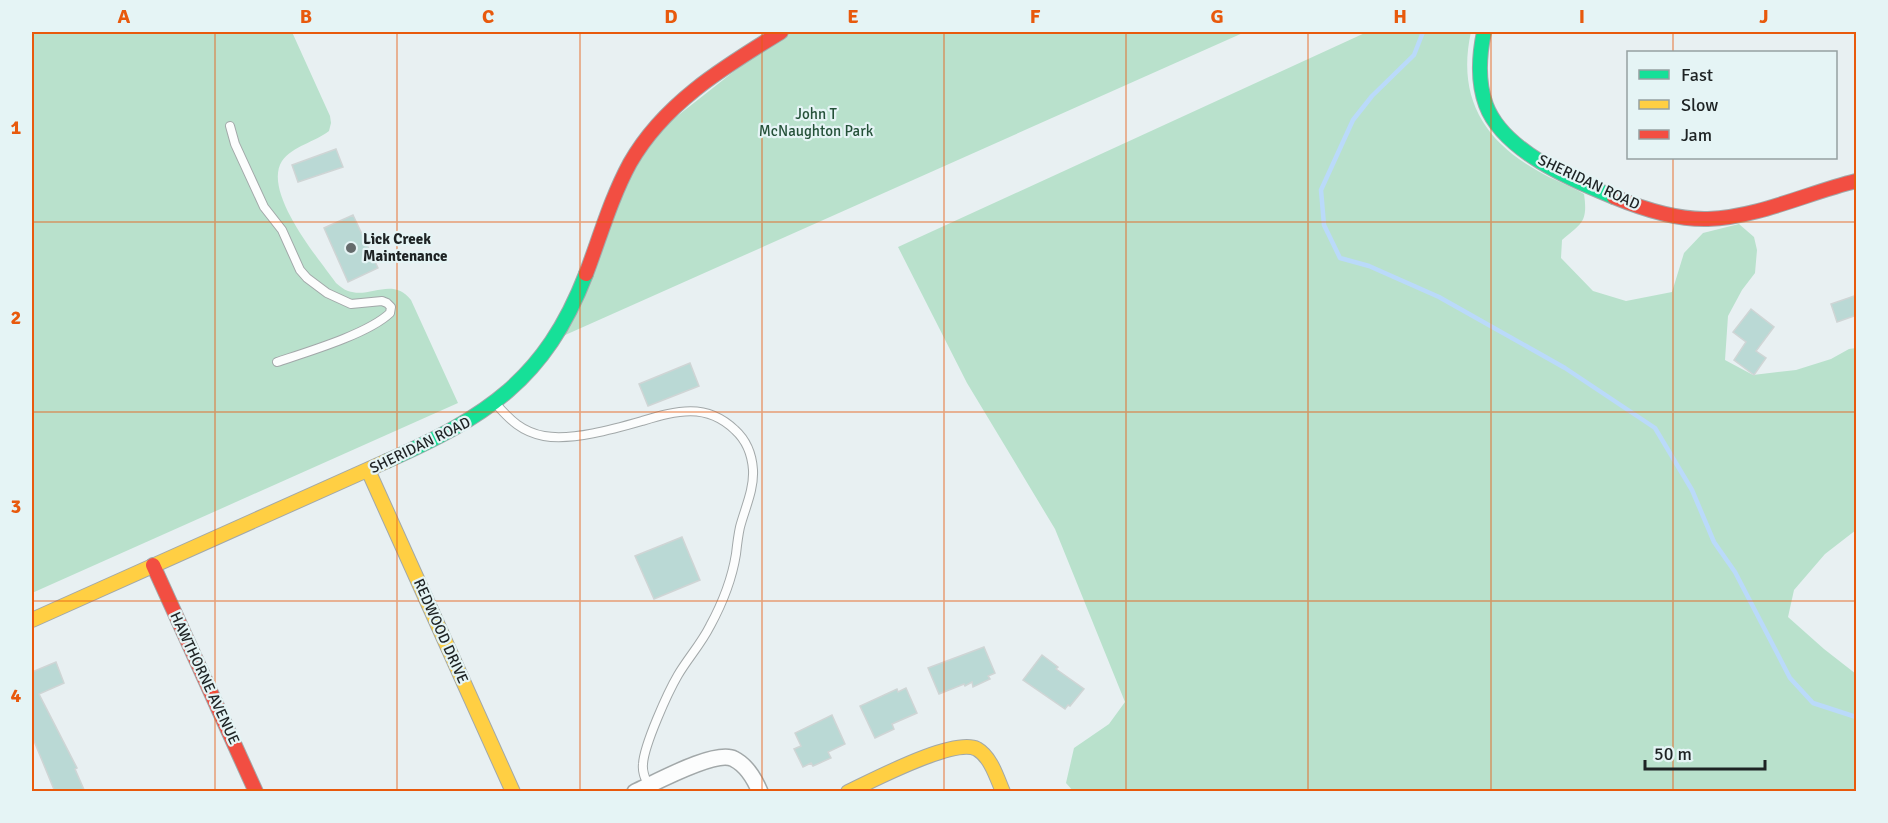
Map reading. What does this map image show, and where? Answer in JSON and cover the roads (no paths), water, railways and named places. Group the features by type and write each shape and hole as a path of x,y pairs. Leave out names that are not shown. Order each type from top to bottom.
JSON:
{"street":[{"name":"SHERIDAN ROAD","path":"32,620 451,433 496,404 525,378 560,330 571,310 615,191 634,158 656,127 668,113 709,77 781,32"},
{"name":"SHERIDAN ROAD","path":"1484,32 1480,58 1481,86 1488,110 1497,126 1528,153 1564,173 1628,202 1681,218 1707,219 1747,212 1818,190 1857,181"},
{"name":"REDWOOD DRIVE","path":"368,470 513,792"},
{"name":"HAWTHORNE AVENUE","path":"153,565 256,792"},
{"path":"848,792 939,751 967,746 975,748 987,760 1003,792"},
{"path":"641,788 711,759 726,757 734,759 753,778 760,792"}],"lane":[{"path":"230,126 235,144 264,207 282,230 296,261 307,278 327,293 345,302 363,304 382,301 390,306 390,313 380,321 277,362"},
{"path":"496,404 522,429 545,436 613,429 686,410 703,412 717,416 739,433 751,456 752,490 740,527 733,572 710,626 677,676 647,748 643,761 641,788"}],"waterway":[{"path":"1423,32 1414,55 1372,96 1353,120 1321,190 1324,225 1340,258 1369,266 1439,297 1565,368 1655,428 1692,490 1714,542 1735,572 1790,678 1813,703 1856,717"}],"place":[{"name":"Lick Creek Maintenance","path":"351,248"}],"park label":[{"name":"John T McNaughton Park","path":"816,122"}]}
